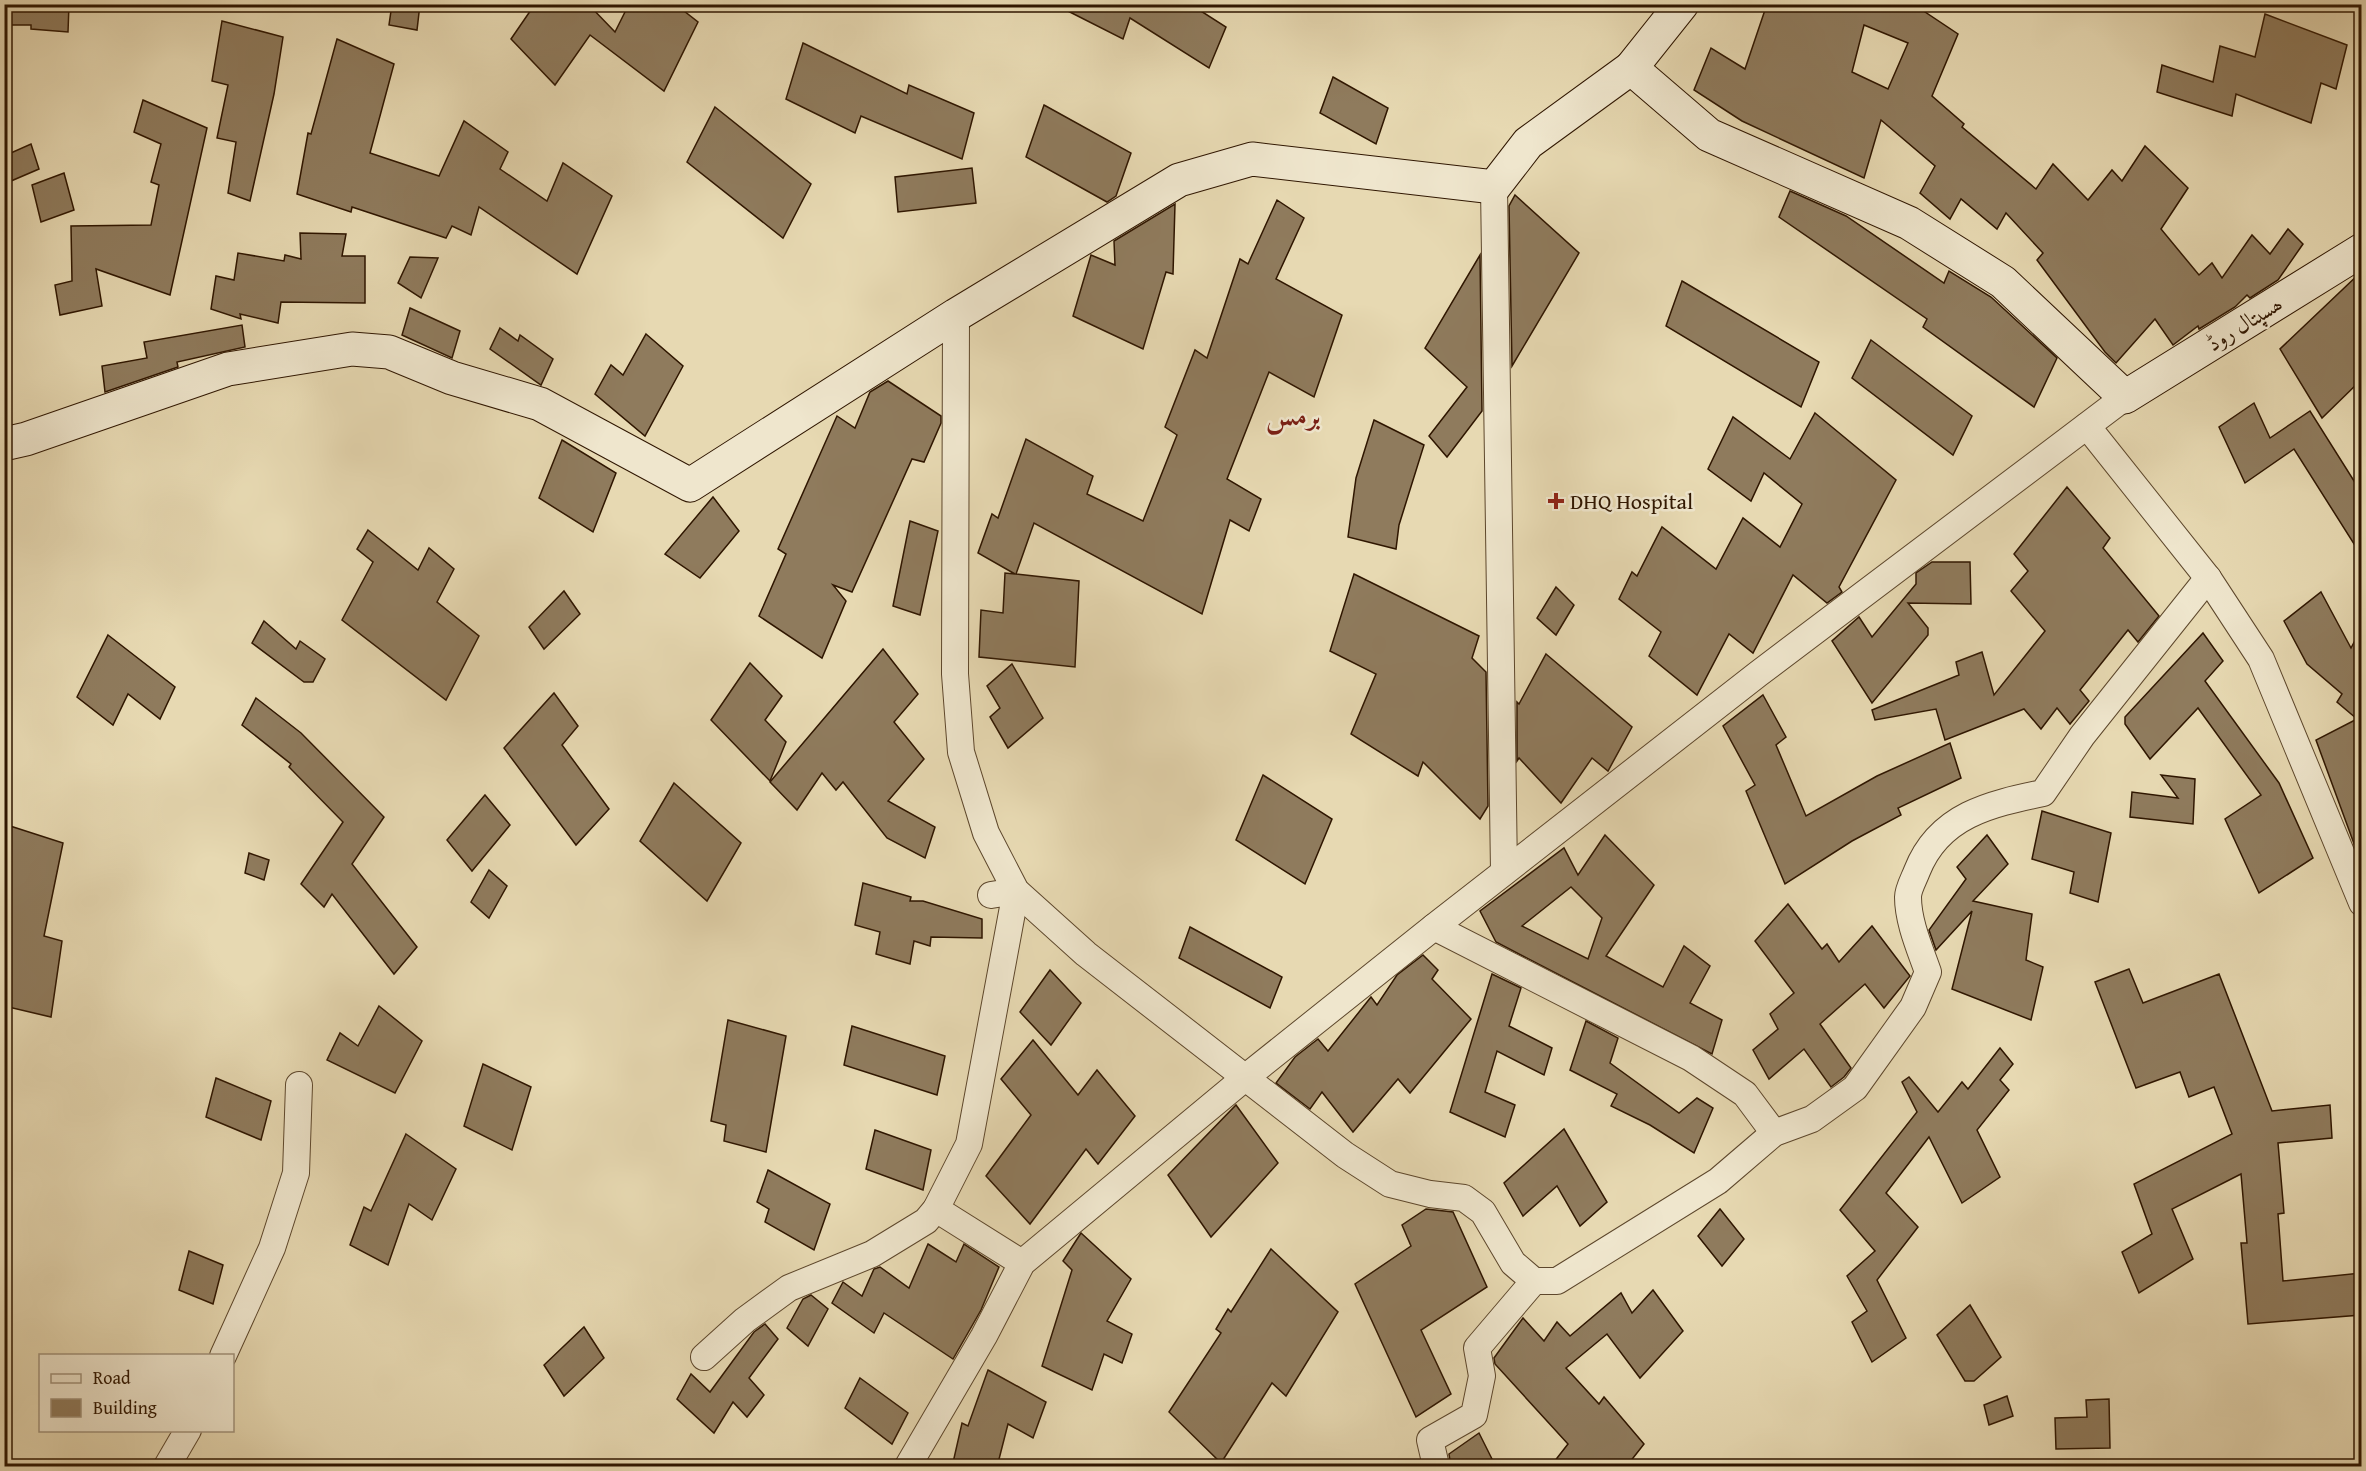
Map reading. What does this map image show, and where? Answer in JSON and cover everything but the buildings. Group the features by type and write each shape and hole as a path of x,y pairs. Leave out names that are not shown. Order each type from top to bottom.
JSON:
{"street":[{"path":"1504,872 1494,187 1528,143 1631,68 1682,4"},
{"path":"908,1467 984,1336 1022,1263 1246,1077 1504,872 1758,674 2126,397 2003,282 1908,223 1709,135 1631,68"},
{"path":"4,444 26,439 228,369 352,349 389,352 452,378 540,404 690,485 956,315 1179,180 1252,159 1494,187"},
{"name":"ھسپتال روڈ","path":"2126,397 2361,250"},
{"path":"956,315 955,674 961,752 986,833 1016,891 1086,954 1344,1155 1390,1184 1430,1194 1464,1198 1483,1212 1513,1263 1534,1281 1557,1281 1718,1180 1774,1133 1812,1119 1856,1088 1913,1007 1928,972 1915,936 1908,895 1925,850 1959,818 1996,803 2043,793 2082,736 2208,578"},
{"path":"2087,426 2208,578 2261,659 2361,903"},
{"path":"991,895 1016,891"},
{"path":"704,1357 746,1320 789,1288 872,1254 926,1221 936,1209 969,1144 1016,891"},
{"path":"1434,927 1691,1058 1745,1094 1774,1133"},
{"path":"224,1354 272,1248 296,1173 299,1085"},
{"path":"936,1209 1022,1263"},
{"path":"1436,1467 1430,1440 1474,1415 1482,1376 1477,1348 1534,1281"},
{"path":"167,1467 187,1432"}],"place":[{"name":"DHQ Hospital","path":"1556,501"}],"district":[{"name":"برمس","path":"1293,415"}]}
